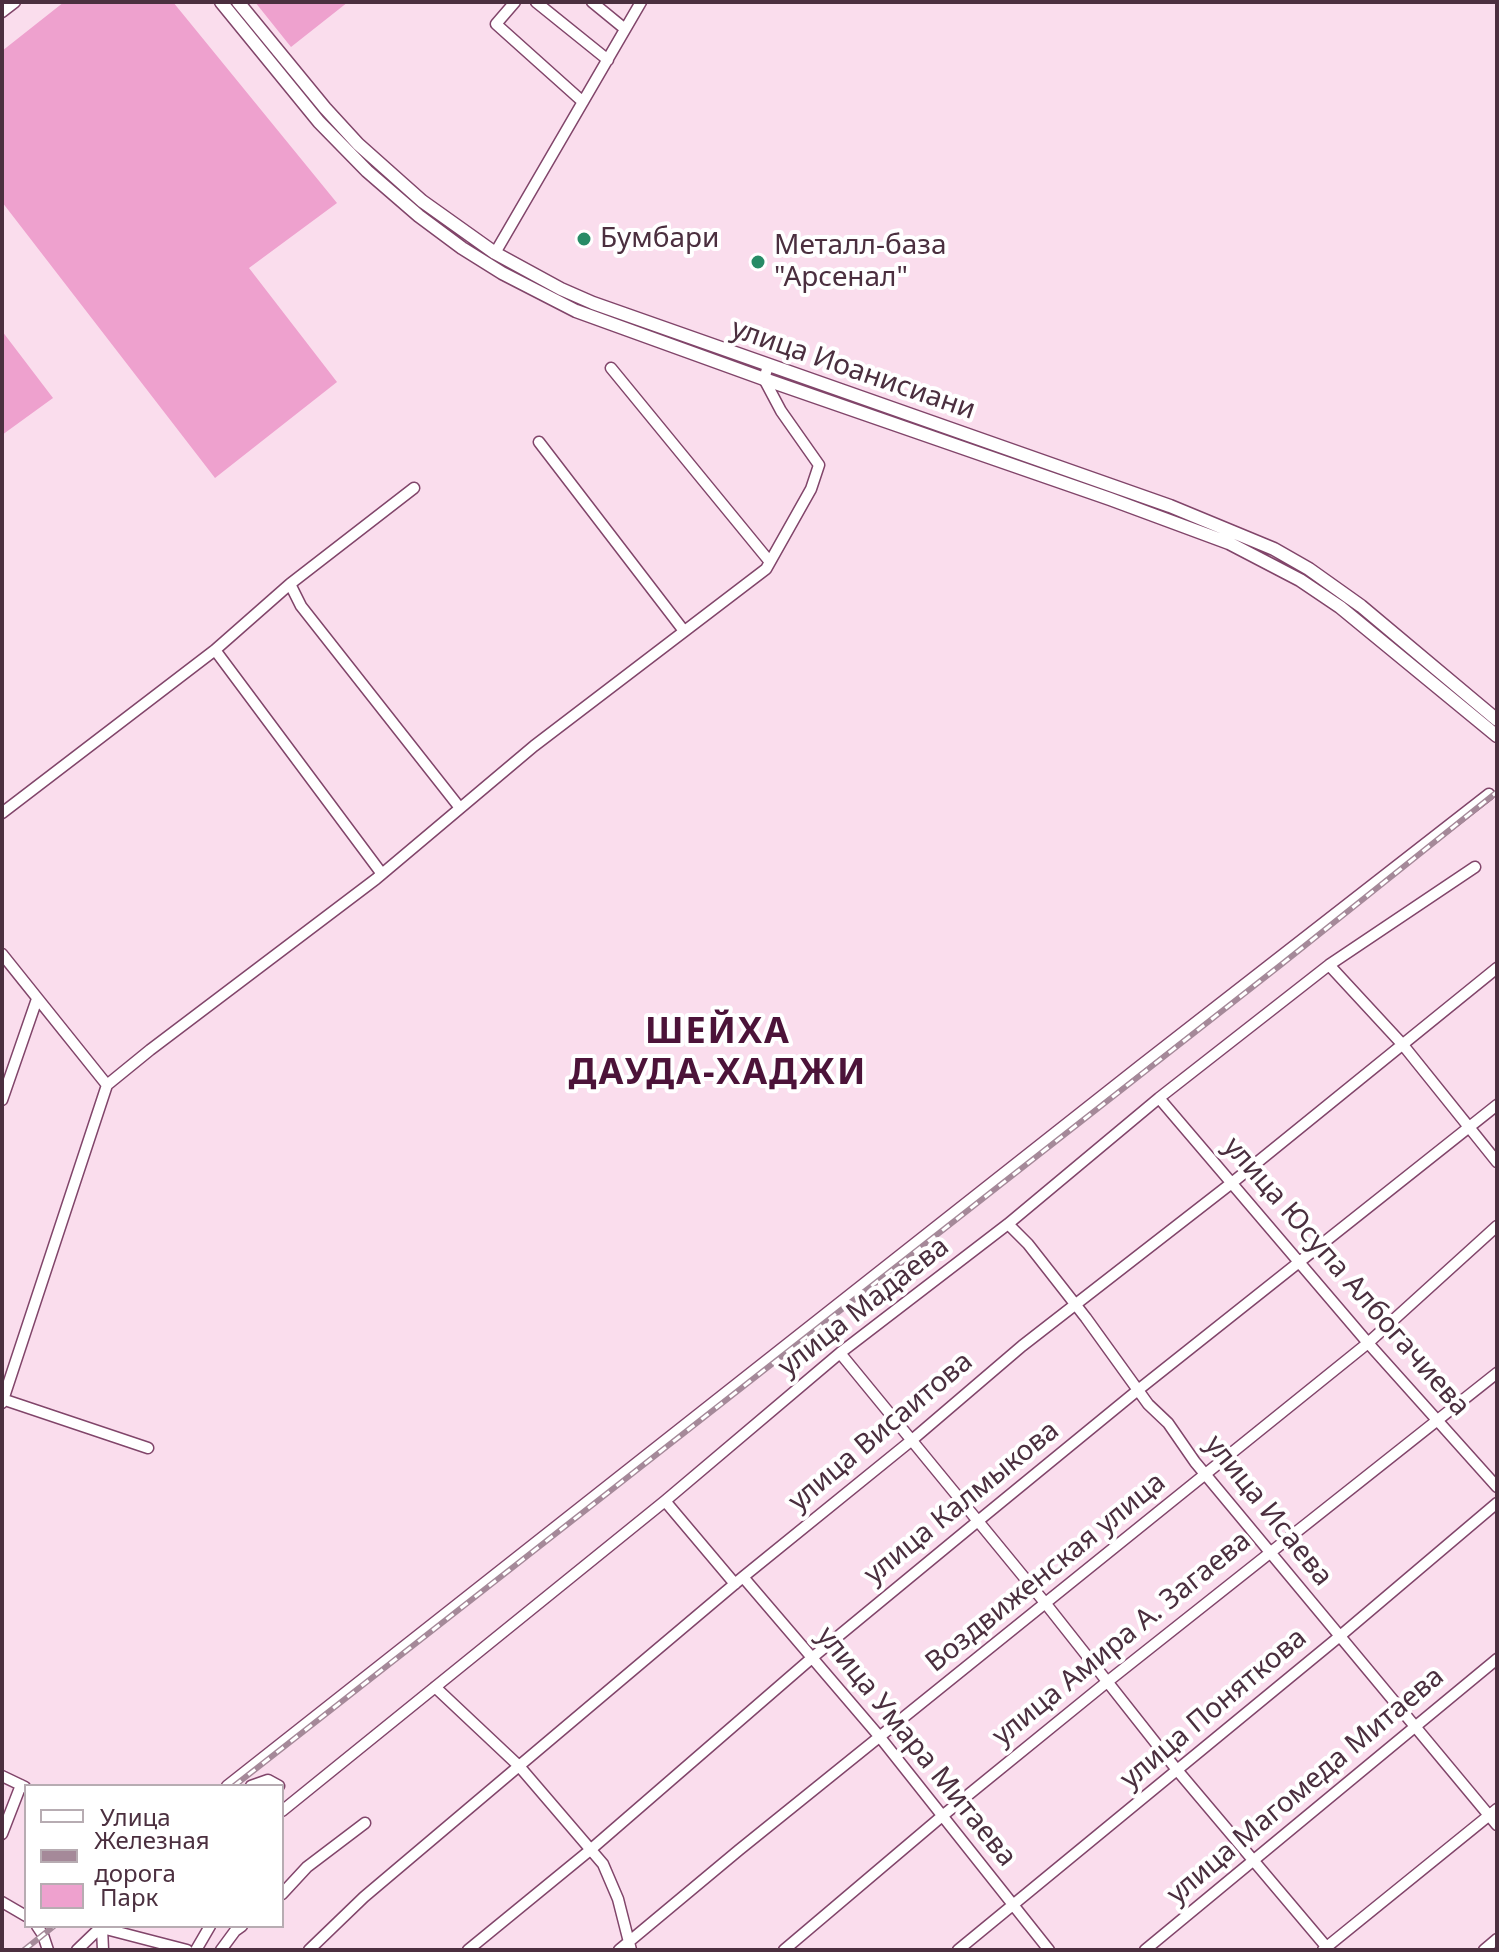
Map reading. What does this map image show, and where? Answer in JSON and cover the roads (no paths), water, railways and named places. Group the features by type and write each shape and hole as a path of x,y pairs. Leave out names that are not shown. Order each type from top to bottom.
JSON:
{"main road":[{"path":"221,2 346,151 419,216 502,273 576,311 766,372 1229,543 1300,580 1340,607 1497,736"},
{"name":"улица Иоанисиани","path":"238,2 315,97 358,144 422,201 495,253 561,289 766,372 1157,501 1274,549 1309,569 1361,606 1497,720"}],"street":[{"path":"2,12 15,2"},
{"path":"515,2 496,24 583,102"},
{"path":"536,2 608,60"},
{"path":"592,2 625,29"},
{"path":"495,253 641,2"},
{"path":"611,368 770,562"},
{"path":"148,1448 2,1401 107,1085 382,874 534,746 766,569 811,489 819,465 781,411 766,372"},
{"path":"539,442 684,631"},
{"path":"2,813 215,650 290,584 414,488"},
{"path":"290,584 301,606 460,808"},
{"path":"215,650 382,874"},
{"path":"230,1784 1489,794"},
{"name":"улица Мадаева","path":"284,1809 665,1501 840,1353 1008,1224 1159,1098 1329,965 1475,867"},
{"path":"2,954 107,1085"},
{"path":"1329,965 1403,1045 1497,1162"},
{"name":"улица Висаитова","path":"309,1950 364,1897 1022,1346 1233,1182 1497,968"},
{"path":"2,1100 37,999"},
{"name":"улица Юсупа Албогачиева","path":"1159,1098 1368,1343 1497,1487"},
{"name":"улица Калмыкова","path":"468,1950 978,1521 1497,1105"},
{"name":"улица Исаева","path":"1008,1224 1028,1244 1195,1462 1493,1812 1497,1825"},
{"name":"Воздвиженская улица","path":"619,1950 630,1946 879,1736 1208,1475 1368,1343 1497,1226"},
{"path":"840,1353 1326,1949 1493,1812"},
{"name":"улица Амира А. Загаева","path":"784,1950 1107,1682 1497,1373"},
{"name":"улица Умара Митаева","path":"665,1501 813,1657 1049,1950"},
{"name":"улица Поняткова","path":"958,1950 1497,1503"},
{"name":"улица Магомеда Митаева","path":"1145,1950 1497,1659"},
{"path":"435,1687 519,1766 603,1864 618,1899 630,1946"},
{"path":"2,1776 24,1786 2,1834"},
{"path":"257,1784 268,1780 275,1784"},
{"path":"284,1790 294,1801"},
{"path":"284,1892 307,1867 365,1823"},
{"path":"5,1903 24,1912"},
{"path":"38,1928 48,1950"},
{"path":"77,1950 101,1928"},
{"path":"102,1928 103,1950"},
{"path":"106,1928 187,1950"},
{"path":"196,1950 209,1928"},
{"path":"221,1950 239,1928"},
{"path":"1484,1950 1497,1939"}],"railway":[{"path":"237,1784 1497,792"},
{"path":"24,1950 52,1928"}],"place":[{"name":"Бумбари","path":"584,239"},
{"name":"Металл-база \"Арсенал\"","path":"758,262"}],"district":[{"name":"ШЕЙХА ДАУДА-ХАДЖИ","path":"718,1054"}]}
